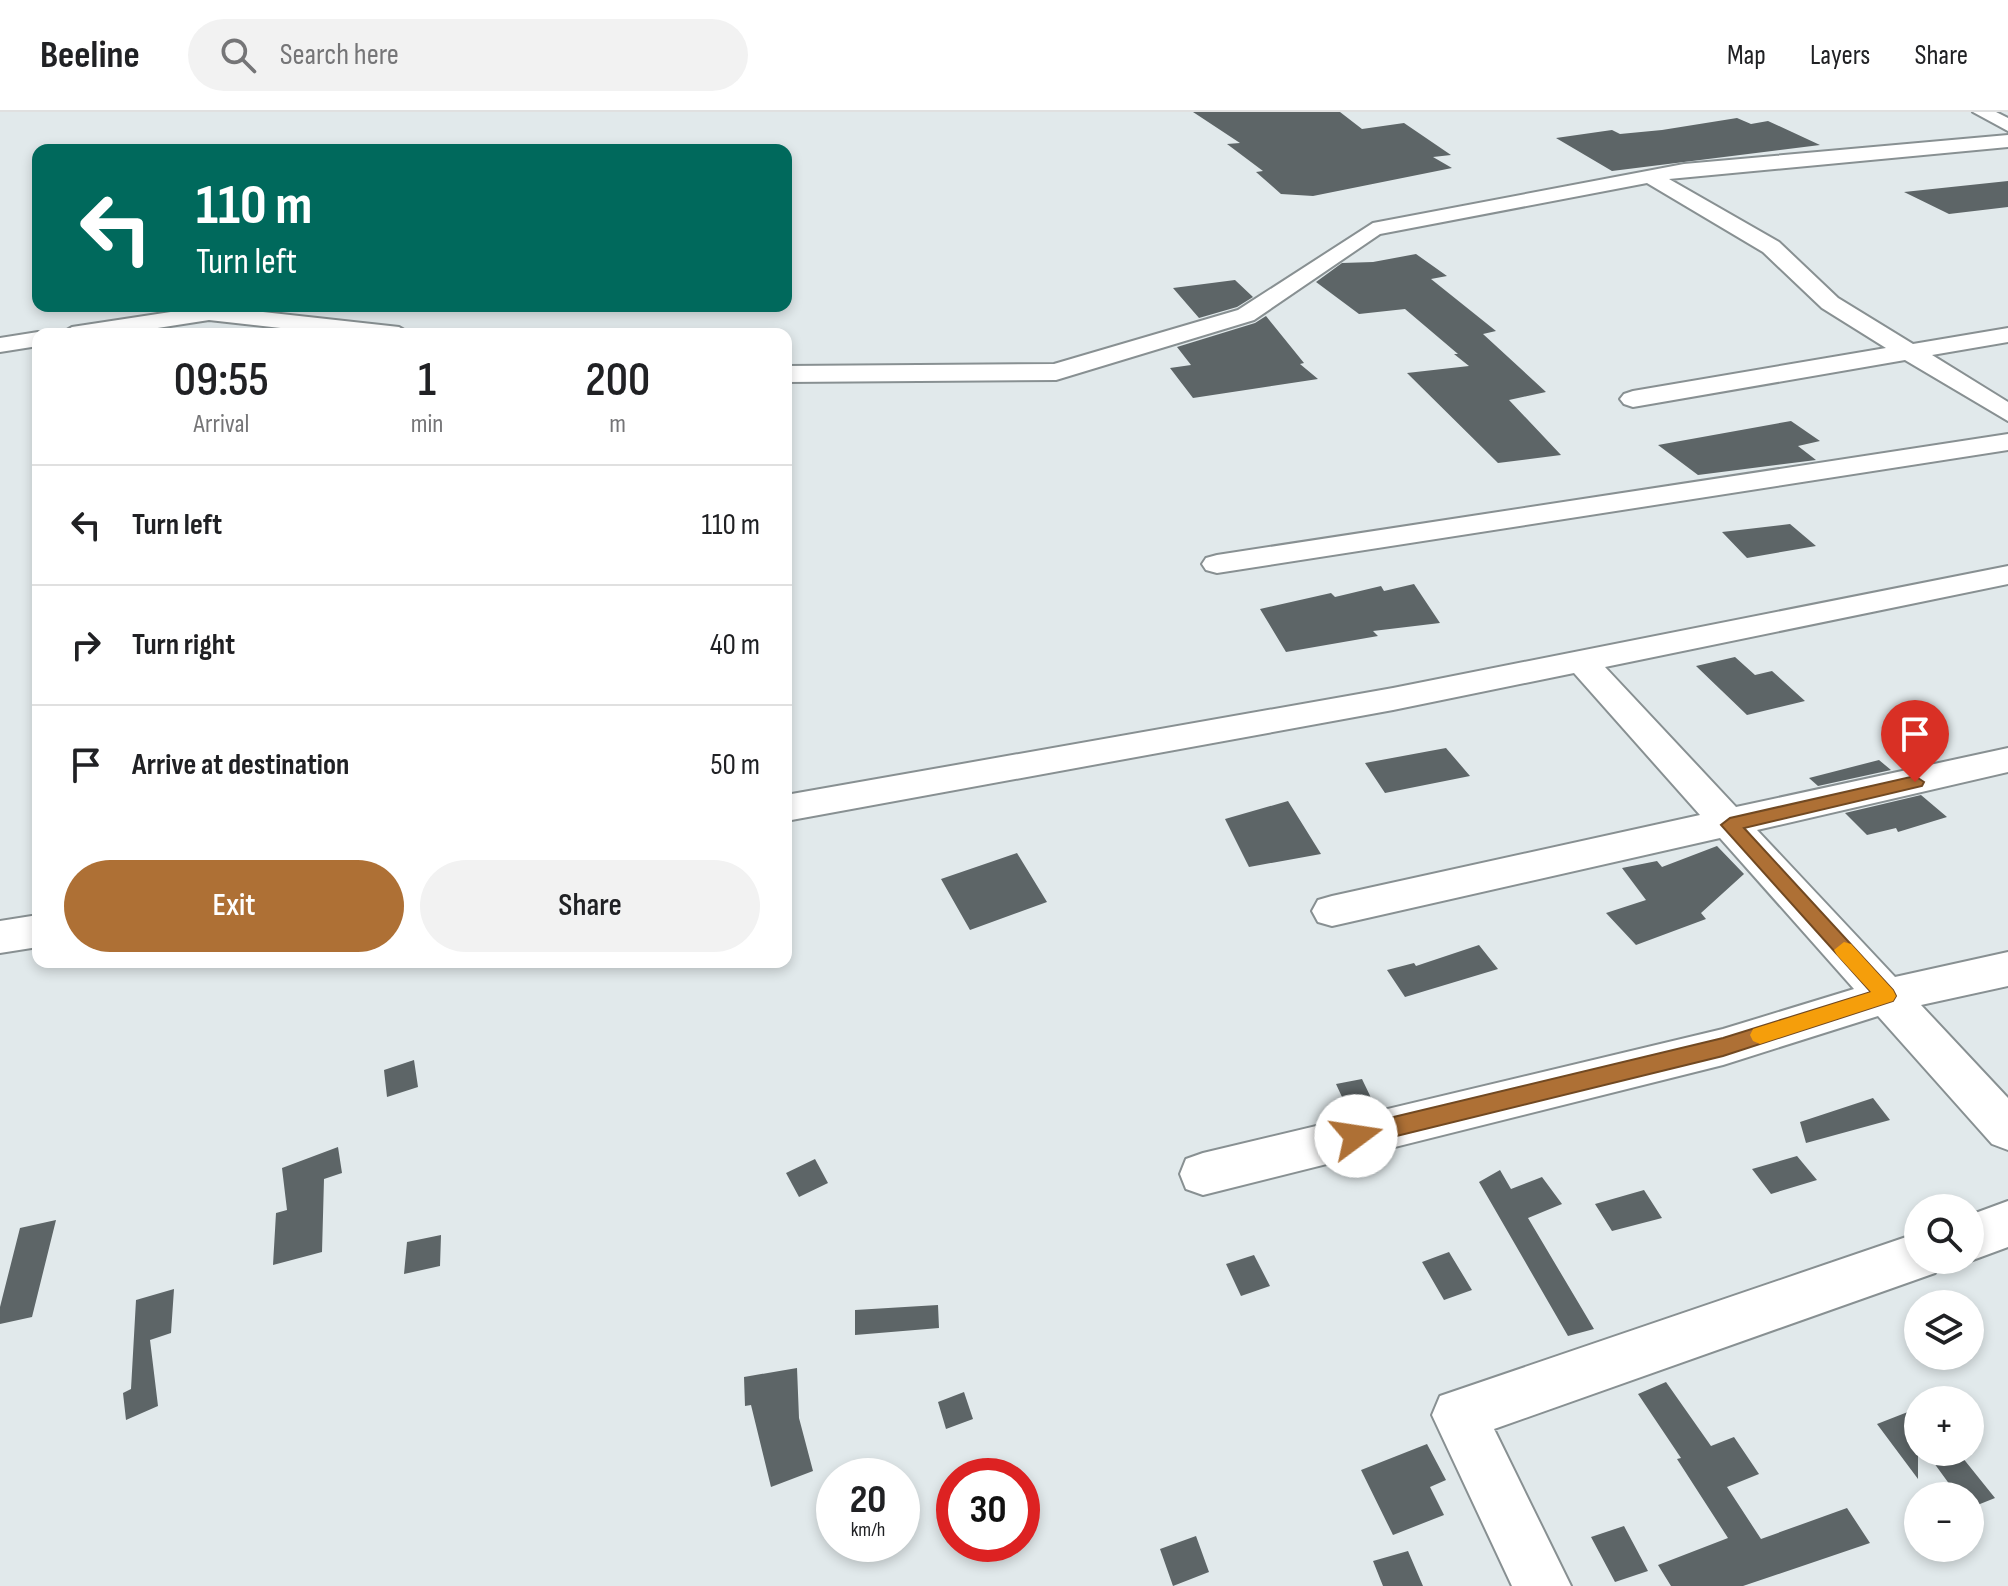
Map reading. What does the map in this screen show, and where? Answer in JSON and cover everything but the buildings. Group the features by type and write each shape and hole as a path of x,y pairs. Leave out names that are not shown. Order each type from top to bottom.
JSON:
{"street":[{"path":"1982,112 2008,125"},
{"path":"792,374 1056,372 1246,315 1373,229 1684,170 2008,141"},
{"path":"1650,176 1771,247 1830,303 1906,353 2008,413"},
{"path":"111,328 209,313 345,328"},
{"path":"1633,399 2008,335"},
{"path":"0,345 32,340"},
{"path":"1217,564 2008,442"},
{"path":"792,807 1393,699 2008,575"},
{"path":"1581,661 2008,1130"},
{"path":"1332,911 1730,825 2008,760"},
{"path":"0,937 32,932"},
{"path":"1203,1174 1723,1047 1886,996 2008,969"},
{"path":"1984,1233 2008,1224"},
{"path":"1542,1586 1459,1415 1904,1261"}],"slow traffic":[{"path":"1760,1035 1886,996 1844,950"}],"route":[{"path":"1356,1136 1723,1047 1886,996 1730,825 1915,782"}]}
